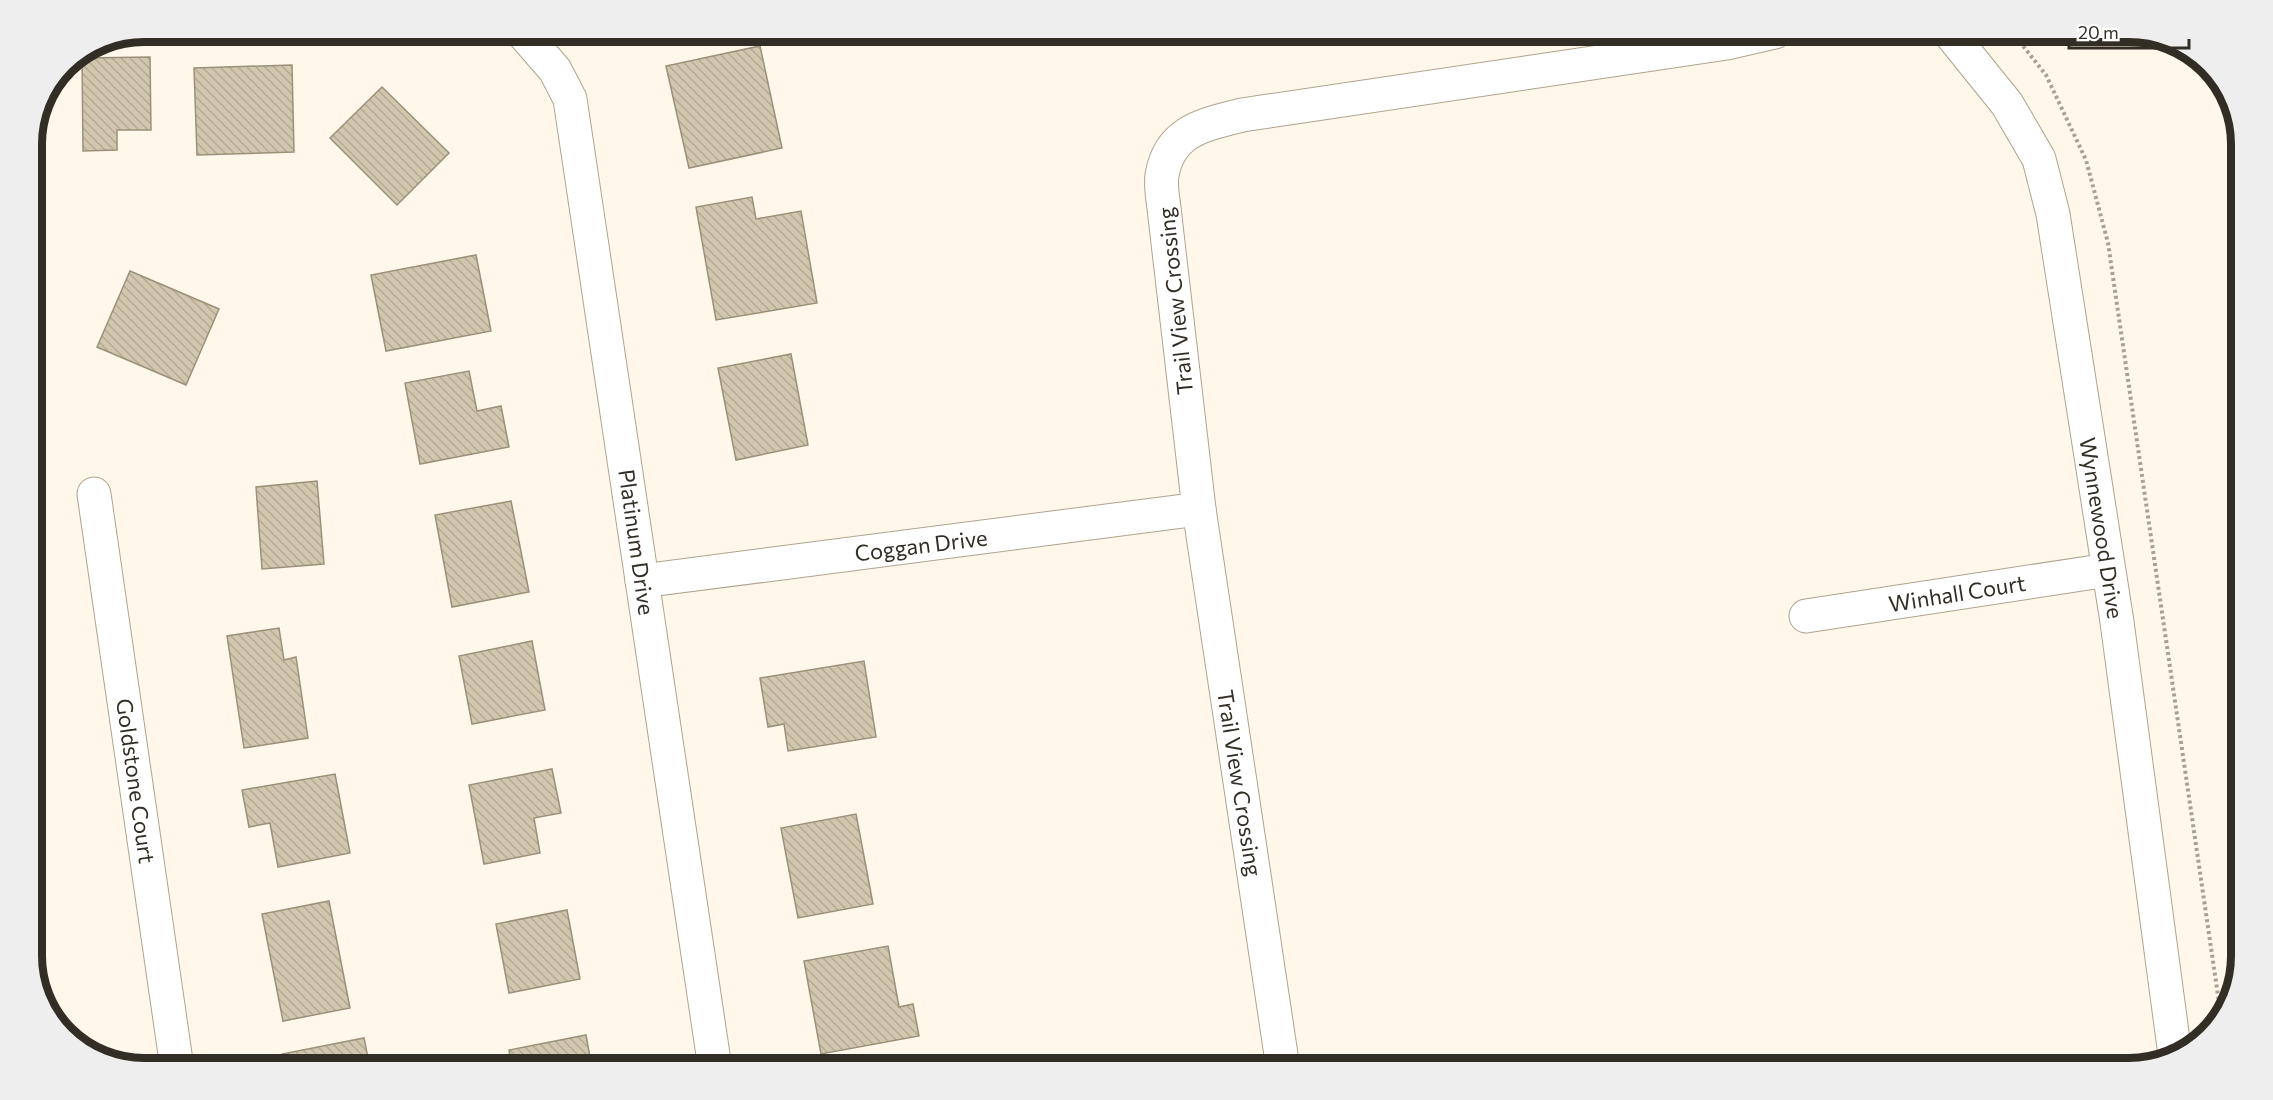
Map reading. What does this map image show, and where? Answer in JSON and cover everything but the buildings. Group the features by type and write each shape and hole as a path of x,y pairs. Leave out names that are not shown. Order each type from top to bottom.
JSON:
{"street":[{"name":"Platinum Drive","path":"531,42 555,70 570,99 714,1058"},
{"name":"Trail View Crossing","path":"1281,1058 1199,509 1165,217 1162,176 1172,146 1200,126 1242,115 1731,42"},
{"name":"Wynnewood Drive","path":"1957,42 2007,104 2039,159 2053,214 2118,634 2174,1048"},
{"name":"Goldstone Court","path":"94,494 176,1058"},
{"name":"Coggan Drive","path":"642,581 1199,509"},
{"name":"Winhall Court","path":"1806,616 2108,570"}],"path":[{"path":"2021,42 2046,75 2086,160 2108,243 2219,1004"}]}
